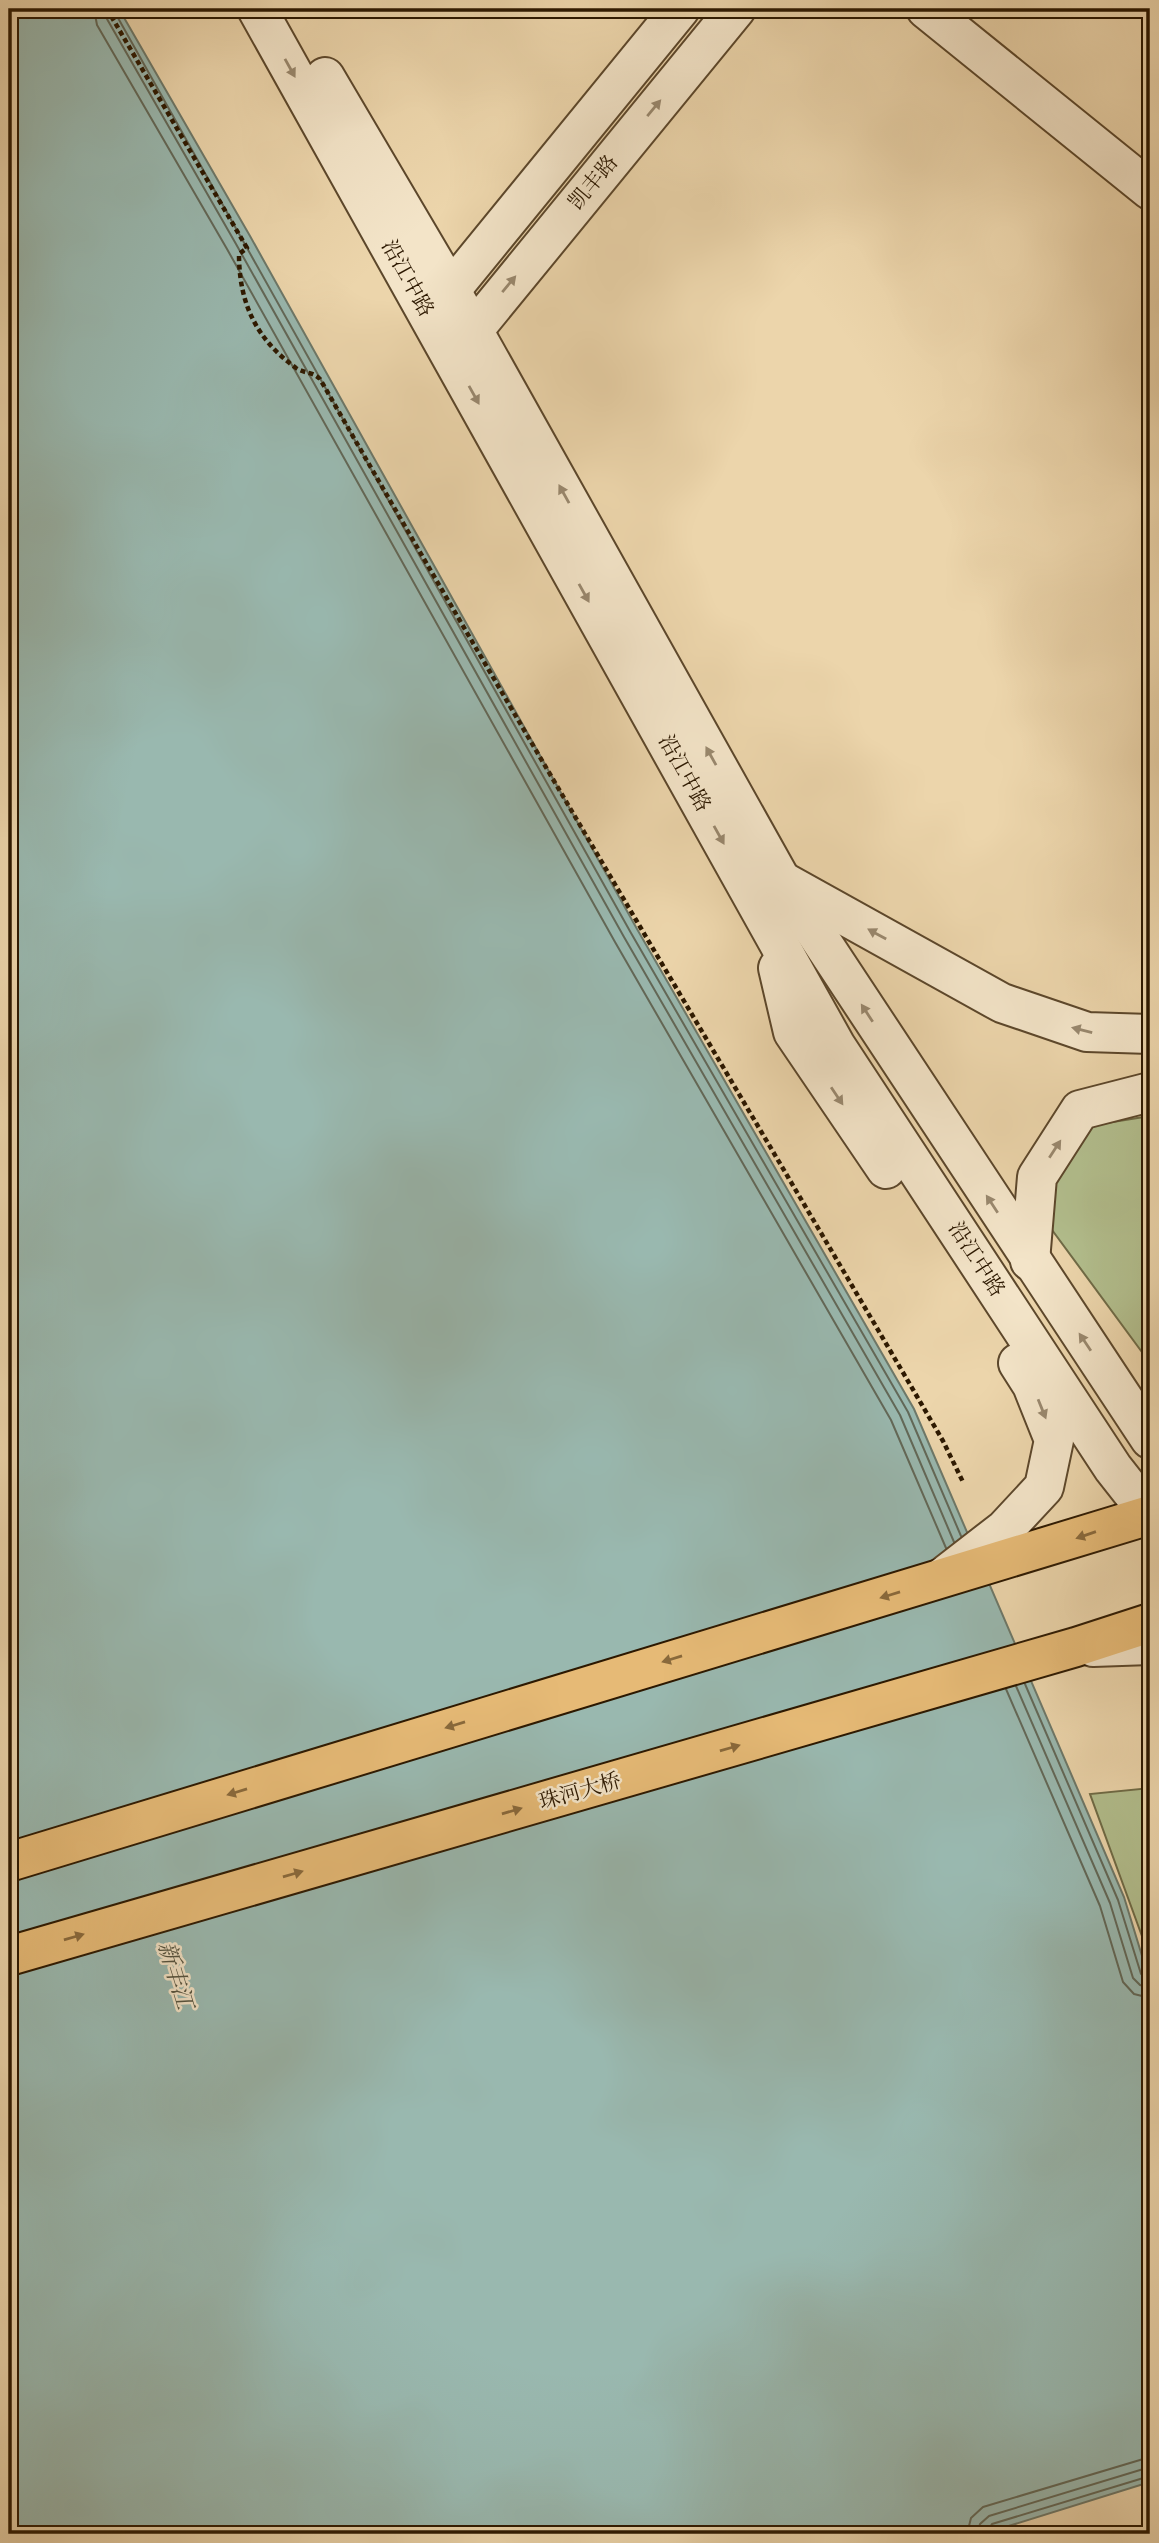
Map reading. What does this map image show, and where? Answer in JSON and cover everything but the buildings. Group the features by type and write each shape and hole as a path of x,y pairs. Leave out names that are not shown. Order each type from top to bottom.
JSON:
{"main road":[{"path":"9,1862 1050,1548 1150,1515"},
{"name":"珠河大桥","path":"9,1956 1076,1647 1150,1623"}],"street":[{"name":"沿江中路","path":"257,9 440,303"},
{"name":"沿江中路","path":"285,9 767,922 836,1046 1113,1468 1150,1515"},
{"path":"440,303 680,9"},
{"name":"凯丰路","path":"462,343 736,9"},
{"path":"926,9 1150,190"},
{"name":"沿江中路","path":"462,343 781,880 1150,1439"},
{"path":"781,880 1002,1003 1087,1032 1150,1034"},
{"path":"767,922 793,1032 1032,1385 1054,1440 1044,1487 1005,1529 938,1581"},
{"path":"1030,1261 1037,1177 1080,1110 1150,1092"},
{"path":"1076,1647 1150,1645"}],"path":[{"path":"107,9 247,248 239,254 239,279 250,318 272,349 300,371 312,371 320,379 499,693 692,1010 943,1441 964,1482"}],"green space":[{"path":"1150,1116 1150,1363 1044,1219 1054,1165 1094,1125"},
{"path":"1150,1788 1150,1958 1090,1794"}],"water":[{"name":"新丰江","path":"9,9 119,9 250,236 637,929 914,1409 1124,1897 1150,1982 1150,2482 983,2534 9,2534"}]}
